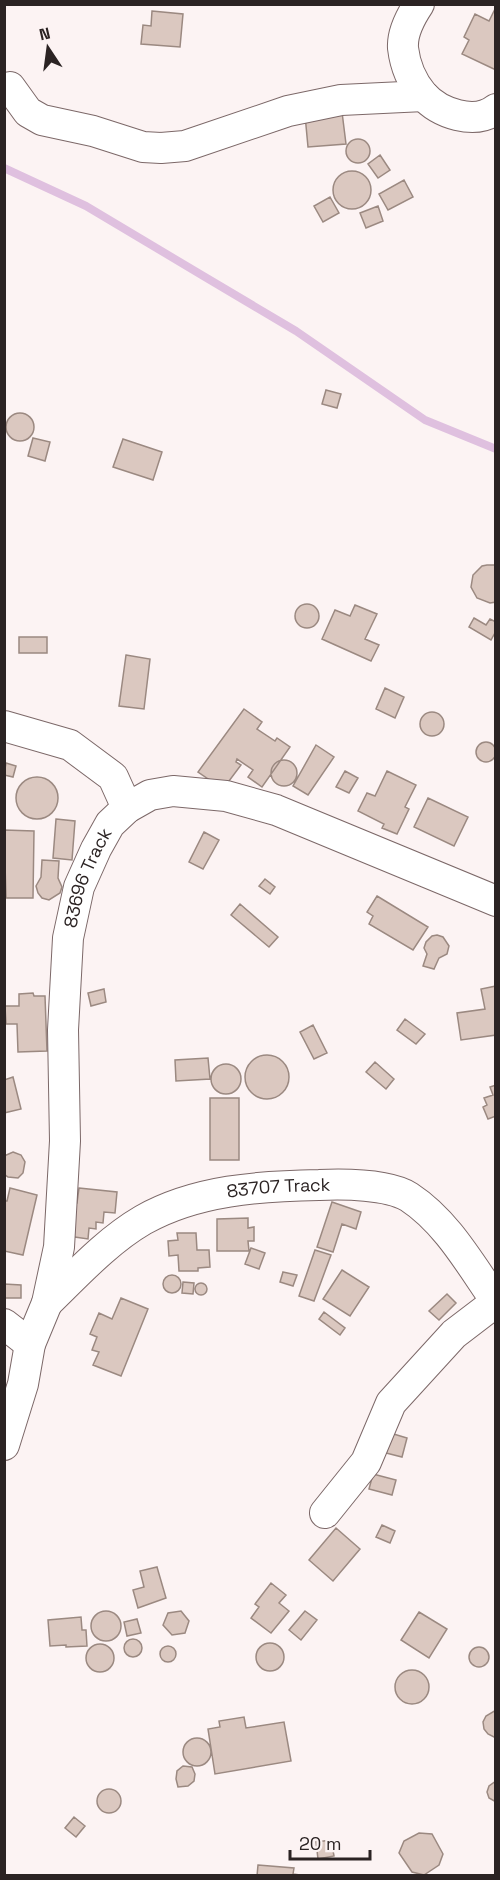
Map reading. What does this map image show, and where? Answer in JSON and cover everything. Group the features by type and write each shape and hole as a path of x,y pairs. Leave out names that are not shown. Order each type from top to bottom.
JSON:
{"street":[{"path":"419,4 409,18 403,46 409,73 424,96 463,117 479,117 495,109"},
{"path":"10,87 28,112 42,120 93,131 143,147 160,148 185,146 288,111 341,100 424,96"},
{"path":"4,726 70,745 113,777 127,808"},
{"name":"83696 Track","path":"4,1445 14,1383 47,1303 59,1247 65,1141 63,1030 68,938 79,887 110,824 127,808 150,795 173,791 226,796 276,810 495,901"},
{"name":"83707 Track","path":"47,1303 113,1242 143,1220 176,1206 209,1196 268,1186 339,1185 406,1195 428,1211 453,1240 495,1302"},
{"path":"325,1513 366,1462 391,1403 454,1334 495,1302"},
{"path":"4,1324 30,1344"}],"building":[{"path":"495,9 496,70 462,54 469,40 464,37 475,14 489,21"},
{"path":"152,11 183,14 180,47 141,44 143,25 151,26"},
{"path":"342,112 346,144 308,147 305,115"},
{"path":"358,139 366,143 370,151 366,159 358,163 350,159 346,151 350,143"},
{"path":"380,155 390,170 378,178 368,164"},
{"path":"352,171 366,176 371,190 366,204 352,209 338,204 333,190 338,176"},
{"path":"404,180 413,197 388,210 379,194"},
{"path":"330,197 339,213 323,222 314,206"},
{"path":"378,206 383,221 366,228 360,213"},
{"path":"326,390 341,394 337,408 322,404"},
{"path":"20,413 30,417 34,427 30,437 20,441 10,437 6,427 10,417"},
{"path":"33,438 50,442 45,461 28,456"},
{"path":"123,439 162,452 153,480 113,467"},
{"path":"496,565 496,602 490,603 477,598 471,587 473,575 482,566"},
{"path":"307,604 316,607 319,616 316,625 307,628 298,625 295,616 298,607"},
{"path":"355,605 377,614 365,639 379,645 371,661 322,639 335,610 350,616"},
{"path":"474,618 486,625 490,619 496,622 496,631 491,640 469,627"},
{"path":"19,637 47,637 47,653 19,653"},
{"path":"126,655 150,659 144,709 119,706"},
{"path":"385,688 404,697 395,718 376,709"},
{"path":"244,709 262,722 257,729 275,741 277,738 290,747 262,787 248,777 253,770 237,759 236,762 241,765 223,789 198,772"},
{"path":"432,712 441,715 444,724 441,733 432,736 423,733 420,724 423,715"},
{"path":"486,742 493,745 496,752 493,759 486,762 479,759 476,752 479,745"},
{"path":"316,745 334,757 308,795 293,786"},
{"path":"284,760 293,764 297,773 293,782 284,786 275,782 271,773 275,764"},
{"path":"6,763 16,766 13,777 4,775"},
{"path":"345,771 358,778 349,793 336,787"},
{"path":"387,771 416,785 405,807 409,809 397,834 382,828 384,824 358,811 367,793 375,796"},
{"path":"37,777 52,783 58,798 52,813 37,819 22,813 16,798 22,783"},
{"path":"428,798 468,817 454,846 414,827"},
{"path":"56,819 75,821 72,860 53,858"},
{"path":"4,830 34,831 33,898 6,898"},
{"path":"204,832 219,840 203,869 189,862"},
{"path":"42,860 59,861 58,878 62,887 60,893 49,900 42,898 36,886 41,877"},
{"path":"265,879 275,887 270,894 259,886"},
{"path":"377,896 428,927 413,950 369,924 373,916 367,912"},
{"path":"240,904 278,937 269,947 231,915"},
{"path":"432,936 443,937 449,946 447,954 439,958 434,969 423,966 427,954 424,948"},
{"path":"496,986 496,1035 461,1040 457,1013 485,1009 481,989"},
{"path":"104,989 106,1002 91,1006 88,993"},
{"path":"33,993 34,996 45,996 47,1051 18,1052 17,1024 6,1024 5,1006 19,1006 19,994"},
{"path":"405,1019 425,1034 416,1044 397,1030"},
{"path":"313,1025 327,1053 314,1059 300,1032"},
{"path":"267,1055 282,1062 289,1077 282,1092 267,1099 252,1092 245,1077 252,1062"},
{"path":"208,1058 210,1079 176,1081 175,1060"},
{"path":"375,1062 394,1079 386,1089 366,1072"},
{"path":"226,1064 236,1069 241,1079 236,1089 226,1094 216,1089 211,1079 216,1069"},
{"path":"13,1077 21,1109 4,1113 4,1080"},
{"path":"496,1085 496,1116 488,1119 483,1107 487,1105 484,1098 493,1095 490,1087"},
{"path":"210,1098 239,1098 239,1160 210,1160"},
{"path":"13,1152 21,1155 25,1162 23,1173 18,1178 4,1174 4,1156"},
{"path":"10,1188 37,1195 23,1255 4,1251 4,1201 7,1201"},
{"path":"79,1188 117,1192 115,1213 104,1212 103,1223 96,1222 96,1229 89,1228 88,1239 68,1236 72,1203 77,1203"},
{"path":"332,1202 361,1212 356,1229 342,1224 333,1252 317,1247"},
{"path":"248,1218 248,1228 254,1227 254,1241 248,1241 249,1251 217,1251 217,1219"},
{"path":"177,1233 196,1233 197,1250 209,1250 210,1267 198,1268 198,1271 179,1271 178,1255 169,1256 168,1241 178,1240"},
{"path":"251,1248 265,1253 259,1269 245,1264"},
{"path":"315,1250 331,1255 314,1301 299,1296"},
{"path":"342,1270 369,1287 350,1316 323,1299"},
{"path":"283,1272 297,1275 293,1286 280,1282"},
{"path":"172,1275 178,1278 181,1284 178,1290 172,1293 166,1290 163,1284 166,1278"},
{"path":"183,1282 194,1283 193,1294 182,1293"},
{"path":"203,1283 206,1284 206,1294 199,1295 196,1294 195,1287 196,1284"},
{"path":"4,1284 21,1285 21,1298 4,1298"},
{"path":"447,1294 456,1303 439,1320 429,1311"},
{"path":"121,1298 148,1309 121,1376 93,1365 99,1352 92,1350 97,1337 90,1334 99,1313 112,1319"},
{"path":"324,1312 345,1328 340,1335 319,1319"},
{"path":"387,1432 407,1438 402,1457 382,1452"},
{"path":"373,1474 396,1480 392,1495 369,1489"},
{"path":"382,1525 395,1531 390,1543 376,1537"},
{"path":"336,1528 360,1549 333,1581 309,1560"},
{"path":"157,1567 166,1598 138,1608 133,1590 144,1587 140,1571"},
{"path":"271,1583 286,1595 279,1603 289,1611 271,1633 251,1618 259,1607 255,1604"},
{"path":"106,1611 112,1612 120,1620 120,1632 112,1640 106,1641 100,1640 92,1632 91,1626 92,1620 100,1612"},
{"path":"181,1611 189,1621 185,1633 172,1635 163,1625 168,1613"},
{"path":"305,1611 317,1620 301,1640 289,1630"},
{"path":"419,1612 447,1629 429,1658 401,1640"},
{"path":"81,1617 82,1630 86,1630 87,1646 50,1646 48,1620"},
{"path":"137,1619 141,1633 127,1636 124,1622"},
{"path":"133,1639 139,1642 142,1648 139,1654 133,1657 127,1654 124,1648 127,1642"},
{"path":"270,1643 280,1647 284,1657 280,1667 270,1671 260,1667 256,1657 260,1647"},
{"path":"100,1644 110,1648 114,1658 110,1668 100,1672 90,1668 86,1658 90,1648"},
{"path":"168,1646 176,1654 168,1662 160,1654"},
{"path":"479,1647 486,1650 489,1657 486,1664 479,1667 472,1664 469,1657 472,1650"},
{"path":"412,1670 424,1675 429,1687 424,1699 412,1704 400,1699 395,1687 400,1675"},
{"path":"496,1710 496,1737 494,1737 484,1729 483,1722 486,1716"},
{"path":"244,1717 246,1728 284,1722 291,1761 215,1774 208,1729 220,1727 219,1721"},
{"path":"197,1738 207,1742 211,1752 207,1762 197,1766 187,1762 183,1752 187,1742"},
{"path":"183,1766 192,1767 195,1774 194,1781 188,1786 178,1787 177,1771"},
{"path":"496,1781 496,1802 489,1798 487,1792 489,1786"},
{"path":"109,1789 114,1790 120,1796 120,1806 114,1812 109,1813 104,1812 98,1806 97,1801 98,1796 104,1790"},
{"path":"74,1817 85,1826 76,1837 65,1828"},
{"path":"419,1833 432,1834 443,1854 439,1865 424,1875 412,1872 399,1853 404,1841"},
{"path":"331,1840 334,1856 318,1859 316,1842"},
{"path":"258,1865 294,1868 293,1874 307,1876 257,1876"}],"waterway":[{"path":"4,168 86,206 296,331 425,420 496,449"}]}
